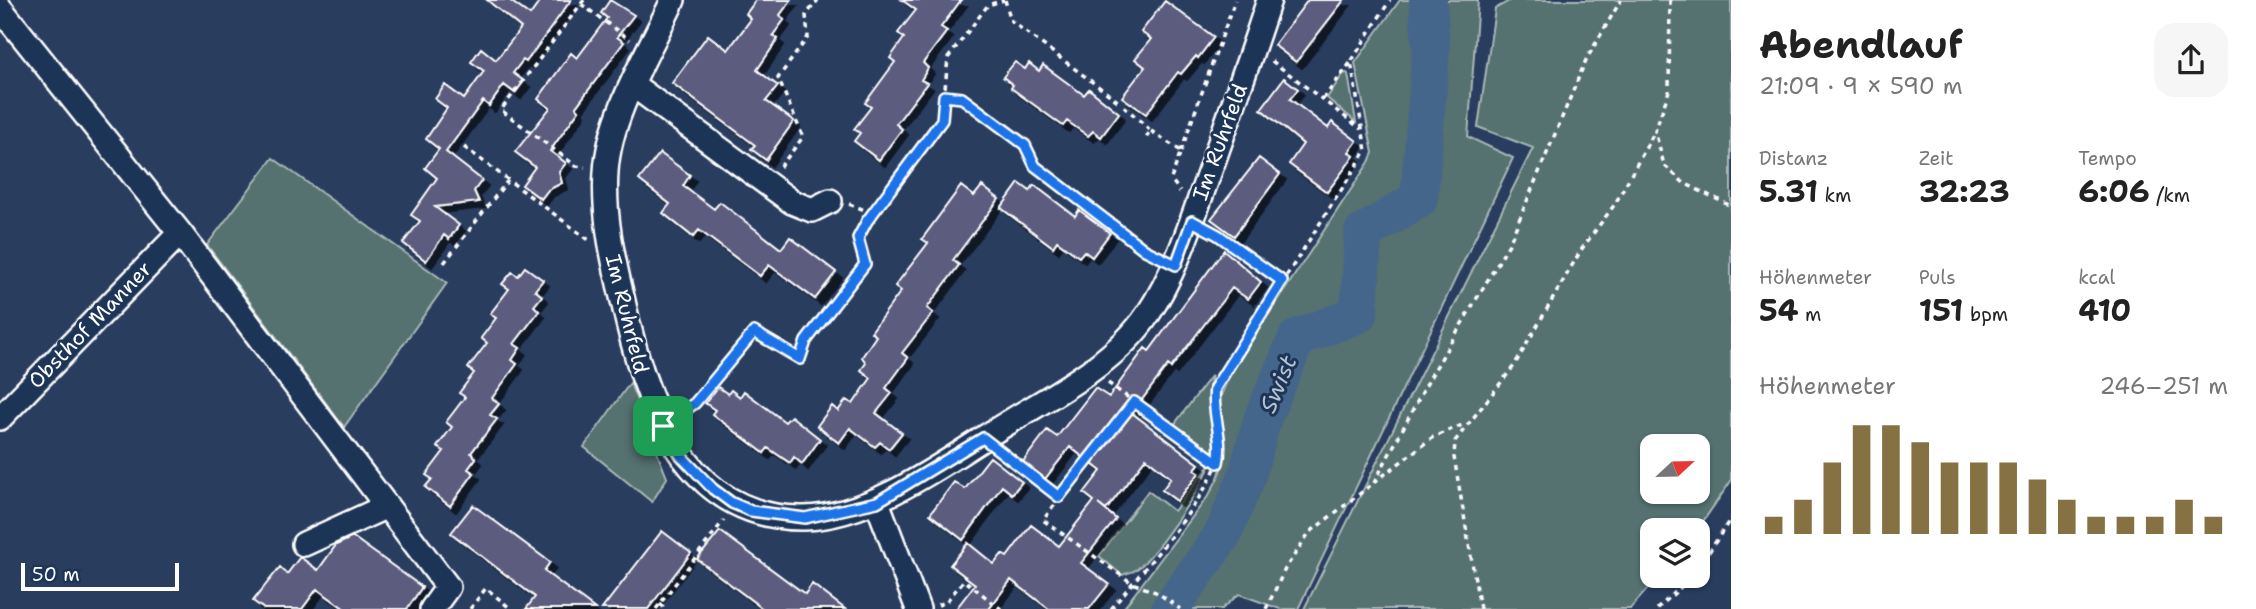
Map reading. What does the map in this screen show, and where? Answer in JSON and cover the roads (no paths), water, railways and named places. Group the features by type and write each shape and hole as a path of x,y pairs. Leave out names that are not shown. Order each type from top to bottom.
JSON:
{"street":[{"name":"Im Ruhrfeld","path":"673,0 615,123 606,171 609,240 634,355 653,409 663,426 681,456 713,489 732,503 751,511 805,518 877,502 1107,358 1147,317 1176,265 1269,0"},
{"path":"0,8 180,233 448,587 432,609"},
{"path":"633,85 792,202 812,210 830,201"},
{"name":"Obsthof Manner","path":"0,418 180,233"},
{"path":"877,502 925,608"},
{"path":"304,544 387,506"}],"waterway":[{"name":"Swist","path":"1170,609 1223,534 1247,476 1263,417 1297,338 1359,314 1363,233 1419,199 1431,49 1428,0"}]}
